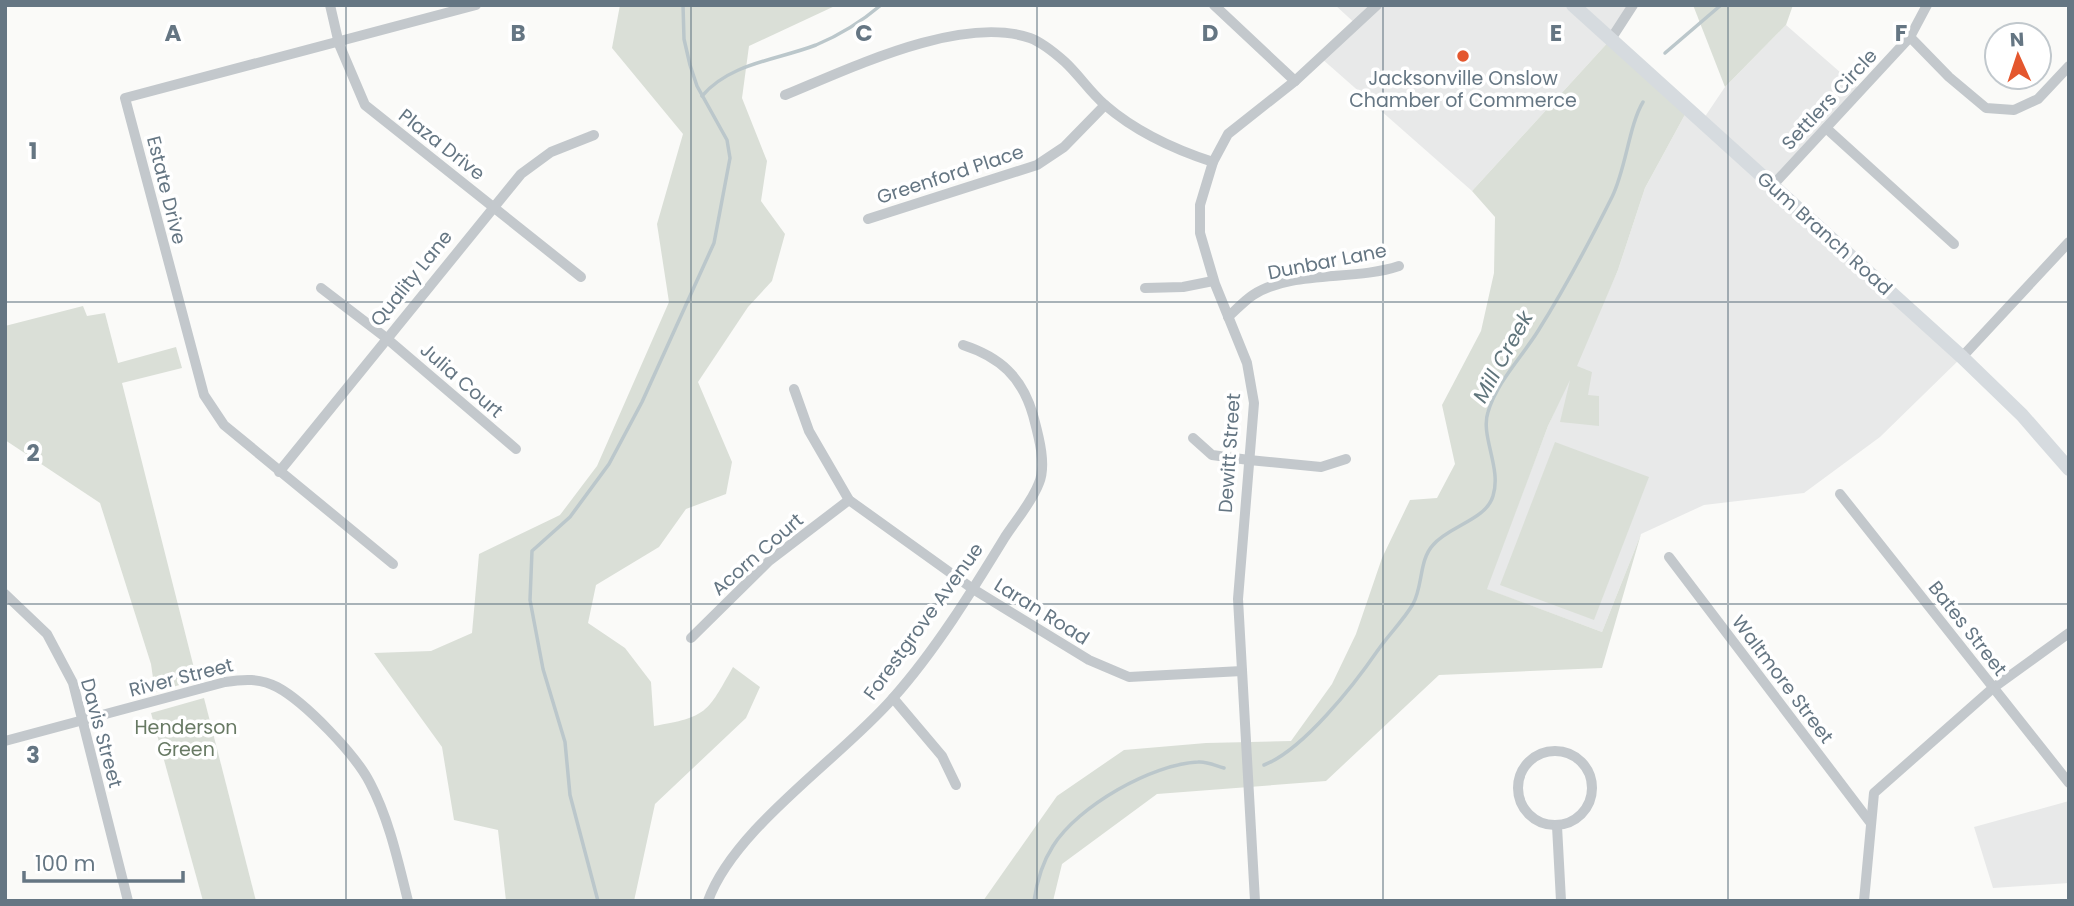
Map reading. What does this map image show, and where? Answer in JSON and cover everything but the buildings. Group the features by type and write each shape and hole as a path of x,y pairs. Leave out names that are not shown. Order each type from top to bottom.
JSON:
{"main road":[{"name":"Gum Branch Road","path":"1573,5 1962,357 2022,415 2069,469"}],"street":[{"name":"Plaza Drive","path":"330,5 339,44 365,106 581,278"},
{"name":"Estate Drive","path":"393,564 224,425 204,395 125,99 339,44 476,5"},
{"path":"1214,5 1295,81"},
{"name":"Dewitt Street","path":"1255,901 1238,599 1254,403 1247,363 1213,281 1200,233 1200,205 1213,162 1228,134 1295,81 1377,5"},
{"path":"1611,39 1633,5"},
{"name":"Settlers Circle","path":"1773,185 1910,37 1927,5"},
{"path":"785,95 896,51 991,32 1031,38 1064,62 1105,105 1186,153 1213,162"},
{"path":"1910,37 1949,77 1986,108 2014,110 2038,99 2069,66"},
{"name":"Greenford Place","path":"868,219 1037,166 1063,147 1105,105"},
{"path":"1826,128 1954,244"},
{"name":"Quality Lane","path":"279,472 385,337 521,174 551,152 594,135"},
{"path":"1962,357 2069,242"},
{"name":"Dunbar Lane","path":"1228,317 1254,294 1283,284 1377,274 1399,266"},
{"path":"1145,288 1183,287 1213,281"},
{"name":"Julia Court","path":"321,288 385,337 516,449"},
{"name":"Forestgrove Avenue","path":"708,901 715,883 741,846 893,698 973,589 1040,481 1040,440 1027,396 1014,374 987,352 963,345"},
{"name":"Laran Road","path":"794,389 809,431 849,500 973,589 1088,660 1129,677 1242,671"},
{"path":"1194,438 1212,455 1321,467 1346,459"},
{"name":"Bates Street","path":"1840,494 2069,783"},
{"name":"Acorn Court","path":"691,638 769,561 849,500"},
{"name":"Waltmore Street","path":"1669,557 1870,822"},
{"name":"Davis Street","path":"5,594 47,634 73,683 128,901"},
{"path":"1864,901 1874,793 1993,688 2069,633"},
{"name":"River Street","path":"5,741 249,678 277,687 354,757 389,829 408,901"},
{"path":"893,698 942,757 956,785"},
{"path":"1556,750 1572,755 1582,762 1591,776 1591,800 1583,813 1558,826 1541,824 1529,816 1518,799 1518,777 1526,764 1541,753 1556,750"},
{"path":"1558,826 1561,901"}],"shaded area":[{"path":"1335,5 1633,5 1611,39 1472,191 1321,58 1358,26"},
{"path":"1786,25 1864,93 1773,185 1962,357 1880,437 1804,493 1704,505 1641,534 1602,632 1486,589 1548,426 1618,270 1645,188 1688,109 1702,121 1725,87"},
{"path":"2069,801 2069,883 1993,888 1974,827"}],"green space":[{"path":"620,5 837,5 749,46 742,98 767,161 761,201 785,234 772,281 748,307 698,382 732,462 726,494 686,509 659,547 596,585 588,623 625,648 651,682 654,726 695,716 704,710 711,704 733,667 760,687 746,718 655,804 634,901 506,901 498,830 454,820 442,747 374,653 431,651 472,633 479,554 560,515 597,466 669,302 657,224 683,134 612,48"},
{"path":"1693,5 1793,5 1786,25 1725,87"},
{"path":"1611,39 1688,109 1645,188 1618,270 1577,366 1592,372 1588,395 1599,396 1599,426 1560,422 1570,380 1548,426 1487,589 1602,632 1641,534 1602,668 1439,675 1326,781 1157,794 1062,864 1053,901 983,901 1057,796 1124,750 1206,743 1291,741 1332,684 1356,634 1382,558 1410,500 1437,498 1455,464 1442,405 1481,331 1494,273 1495,217 1472,191"},
{"path":"83,306 87,316 105,313 118,363 176,347 182,368 122,383 197,680 155,692 151,664 100,503 5,440 5,326"},
{"path":"1555,442 1649,477 1594,620 1500,585"},
{"name":"Henderson Green","path":"204,698 256,901 203,901 151,713"}],"waterway":[{"path":"598,901 570,795 565,742 543,669 530,600 532,551 570,517 609,464 642,402 714,243 730,158 727,140 697,86 690,65 684,39 683,5"},
{"path":"702,96 726,76 816,45 858,22 881,5"},
{"name":"Mill Creek","path":"1665,53 1721,5"},
{"name":"Mill Creek","path":"1264,765 1295,746 1327,715 1356,681 1413,604 1425,558 1433,545 1475,517 1489,504 1495,485 1486,421 1492,401 1503,380 1548,315 1603,214 1617,186 1634,123 1643,102"},
{"name":"Mill Creek","path":"1034,901 1040,872 1053,846 1080,816 1098,802 1159,770 1201,762 1224,768"}],"place":[{"name":"Jacksonville Onslow Chamber of Commerce","path":"1463,56"}]}
